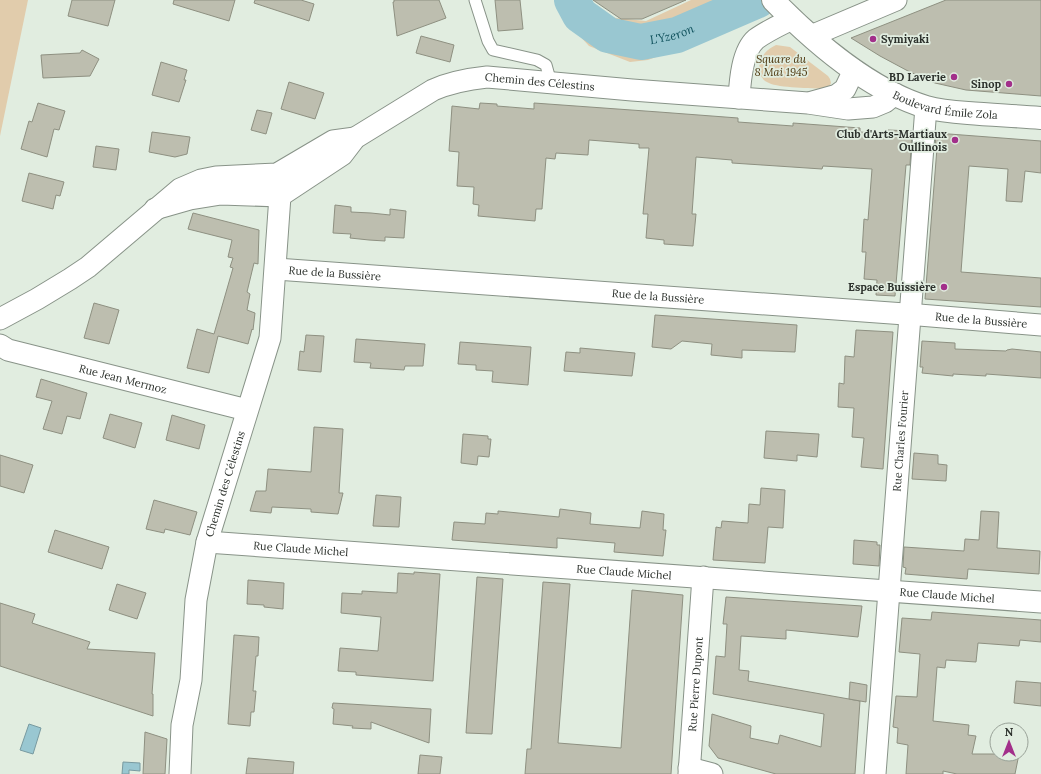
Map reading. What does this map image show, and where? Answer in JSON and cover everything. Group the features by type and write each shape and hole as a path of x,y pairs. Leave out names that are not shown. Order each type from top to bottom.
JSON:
{"main road":[{"name":"Boulevard Émile Zola","path":"782,10 811,36 854,70 894,94 926,107 947,111 1041,118"}],"street":[{"path":"811,36 896,0"},
{"path":"739,98 741,73 748,52 755,40 764,33 782,10"},
{"name":"Chemin des Célestins","path":"808,103 837,95 845,89 854,70"},
{"name":"Chemin des Célestins","path":"280,196 342,155 355,138 433,90 455,82 487,77 808,103 848,109 873,107 885,102 894,94"},
{"name":"Rue Charles Fourier","path":"875,774 926,107"},
{"name":"Chemin des Célestins","path":"180,774 182,725 191,680 196,600 207,542 270,338 280,196 277,174 333,141 355,138"},
{"path":"0,319 70,279 103,255 180,189 201,180 216,177 277,174"},
{"path":"155,209 190,199 221,194 280,196"},
{"name":"Rue de la Bussière","path":"276,269 909,314 1041,325"},
{"name":"Rue Jean Mermoz","path":"0,345 8,350 247,410"},
{"name":"Rue Claude Michel","path":"207,542 1041,602"},
{"name":"Rue Pierre Dupont","path":"703,577 689,771 712,774"}],"lane":[{"path":"475,0 488,41 493,50 537,60 546,65 551,83"}],"green space":[{"path":"0,0 28,0 0,136"},
{"path":"555,0 590,0 601,12 616,18 646,21 691,0 767,0 777,11 648,60 630,62 589,46 564,19"},
{"name":"Square du 8 Mai 1945","path":"776,45 790,47 828,76 831,83 829,87 825,89 788,87 766,82 760,75 759,66 766,52"}],"water":[{"path":"29,724 41,728 33,754 20,750"},
{"path":"123,762 140,763 140,771 129,770 129,774 122,774"}],"building":[{"path":"72,0 115,0 108,26 68,16"},
{"path":"174,0 235,0 229,21 173,4"},
{"path":"255,0 301,0 314,4 309,21 254,3"},
{"path":"394,0 439,0 446,18 397,36"},
{"path":"495,0 520,0 523,29 498,31"},
{"path":"593,0 686,0 642,19 621,19"},
{"path":"946,0 1041,0 1041,96 966,90 935,83 880,56 851,38"},
{"path":"421,36 454,45 450,62 416,53"},
{"path":"82,50 99,59 90,76 43,78 41,55 80,53"},
{"path":"161,62 187,70 184,80 186,80 179,102 152,95"},
{"path":"289,82 324,93 315,119 281,109"},
{"path":"38,103 65,111 59,130 54,129 47,157 21,149 29,121 32,122"},
{"path":"480,103 534,109 534,103 738,118 738,122 793,126 793,123 860,128 860,132 888,134 888,130 912,131 910,165 906,165 895,296 876,295 877,280 864,279 866,252 862,252 864,219 868,220 872,169 823,166 822,169 732,163 732,160 696,157 692,214 696,214 693,246 664,244 664,240 646,238 648,214 643,214 649,148 639,148 639,144 589,140 588,155 556,153 555,159 546,158 542,209 536,209 535,221 478,216 479,205 473,204 474,187 457,186 459,152 449,151 452,106 479,109"},
{"path":"257,110 272,113 266,134 251,130"},
{"path":"152,132 190,137 187,154 175,157 149,152"},
{"path":"936,133 1041,141 1041,173 1025,171 1022,202 1006,201 1008,169 969,166 961,272 1041,278 1041,307 925,299 937,148 935,148"},
{"path":"96,146 119,149 116,170 93,167"},
{"path":"29,173 64,182 60,196 56,195 53,209 22,201"},
{"path":"335,205 351,207 351,212 390,215 390,209 406,211 404,238 385,237 385,241 369,240 350,238 351,234 333,233"},
{"path":"193,213 259,230 258,264 254,263 247,292 250,294 247,310 255,313 253,330 252,329 248,344 218,336 209,373 187,368 197,329 214,334 233,268 230,267 233,258 228,257 232,240 188,229"},
{"path":"94,303 119,310 109,344 84,338"},
{"path":"655,315 797,325 795,352 742,350 742,358 711,355 712,344 682,341 671,349 652,347"},
{"path":"856,330 893,332 883,469 861,467 864,438 852,437 854,408 838,407 839,383 844,384 845,356 854,357"},
{"path":"306,335 324,336 321,372 298,370 300,351 304,352"},
{"path":"356,339 425,344 423,366 405,366 404,370 370,368 371,363 354,362"},
{"path":"922,341 955,343 955,349 1006,351 1012,349 1041,352 1041,378 986,374 986,376 953,374 953,376 922,373 923,367 920,367"},
{"path":"460,342 531,347 528,385 492,382 493,371 476,370 476,365 458,364"},
{"path":"580,348 635,353 632,376 564,371 566,352 580,353"},
{"path":"41,379 87,393 80,419 67,416 62,434 43,429 52,401 36,397"},
{"path":"110,414 142,423 135,448 103,438"},
{"path":"172,415 205,425 199,449 166,440"},
{"path":"314,427 343,429 339,493 343,493 338,514 311,512 311,509 272,507 271,513 250,511 256,491 266,491 268,469 311,472"},
{"path":"766,431 819,434 817,457 797,455 797,461 764,458"},
{"path":"463,434 488,436 488,439 491,439 489,457 478,456 477,465 461,463"},
{"path":"914,453 938,455 938,464 947,465 946,481 912,479"},
{"path":"0,455 33,465 24,493 0,486"},
{"path":"761,488 785,490 783,528 768,527 765,563 713,560 716,527 721,528 722,521 748,523 749,504 760,505"},
{"path":"376,495 401,497 399,527 373,526"},
{"path":"154,500 197,512 190,535 165,529 164,533 146,529"},
{"path":"560,509 591,513 590,524 640,528 642,511 664,514 663,530 666,530 663,556 614,552 615,543 557,538 557,548 452,540 454,522 485,524 486,513 498,514 498,511 559,517"},
{"path":"981,511 999,512 997,548 1040,551 1039,574 968,569 967,579 905,574 906,568 903,567 904,547 964,551 965,539 979,540"},
{"path":"55,530 109,547 102,569 48,552"},
{"path":"854,540 877,542 877,545 880,545 879,566 853,564"},
{"path":"414,572 440,574 433,681 356,675 356,672 338,671 340,648 378,651 381,617 341,613 342,593 362,594 362,591 397,593 398,573 414,574"},
{"path":"477,577 503,579 492,734 466,733"},
{"path":"248,580 284,583 283,609 264,607 264,605 247,604"},
{"path":"543,582 570,584 558,743 621,748 632,590 683,595 671,774 525,774 527,749 531,749"},
{"path":"117,584 146,593 137,619 109,610"},
{"path":"726,597 862,606 858,637 786,630 786,639 741,636 739,670 749,671 748,681 860,701 855,774 776,774 718,758 709,746 712,714 751,726 750,738 778,744 780,735 821,747 824,714 713,694 716,656 725,657 727,624 723,624"},
{"path":"0,603 35,614 32,623 90,642 87,649 155,653 152,694 153,716 0,666"},
{"path":"932,612 1041,620 1041,642 1020,640 1019,646 978,643 976,662 946,660 945,668 937,667 933,721 969,725 968,735 976,736 972,754 989,754 989,762 1017,762 1015,774 957,774 943,771 943,774 906,774 908,745 897,743 898,728 893,727 896,696 917,697 920,654 899,652 902,618 931,620"},
{"path":"234,635 259,637 253,691 256,691 254,712 251,712 250,726 228,724"},
{"path":"1016,681 1041,683 1041,706 1014,703"},
{"path":"850,682 867,685 866,702 849,699"},
{"path":"333,703 431,709 429,743 371,722 371,729 352,728 353,726 333,724"},
{"path":"145,732 167,739 165,774 143,774"},
{"path":"420,755 442,757 440,774 418,774"},
{"path":"248,758 294,762 293,774 246,774"}],"waterway":[{"name":"L'Yzeron","path":"572,0 580,15 608,35 641,42 677,35 758,0"}],"place":[{"name":"Symiyaki","path":"873,39"},
{"name":"BD Laverie","path":"954,77"},
{"name":"Sinop","path":"1009,84"},
{"name":"Club d'Arts-Martiaux Oullinois","path":"955,140"},
{"name":"Espace Buissière","path":"944,287"}]}
